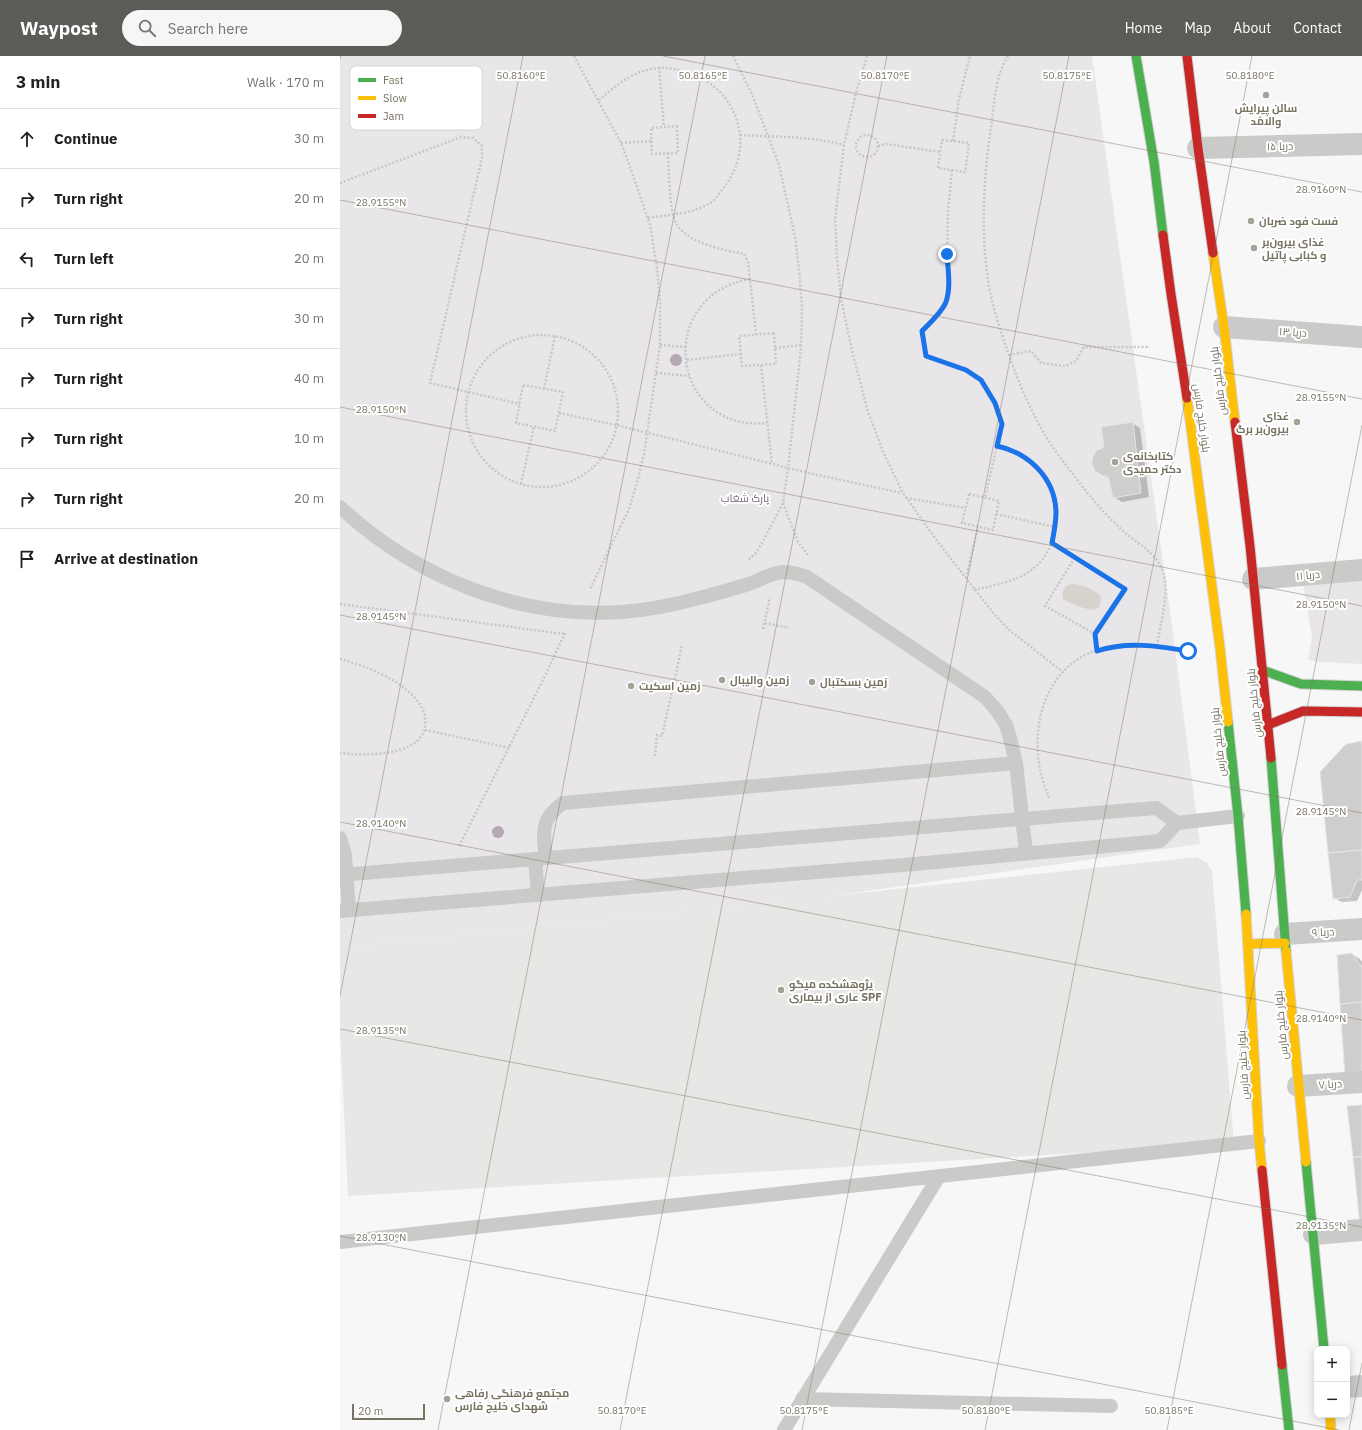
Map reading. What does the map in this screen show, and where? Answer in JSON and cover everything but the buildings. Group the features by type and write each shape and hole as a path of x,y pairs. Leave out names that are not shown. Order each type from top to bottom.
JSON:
{"main road":[{"name":"بلوار خلیج ‌فارس","path":"1136,56 1154,162 1171,294 1191,422 1220,648 1238,816 1248,944 1259,1141 1289,1430"},
{"name":"بلوار خلیج‌ فارس","path":"1187,56 1198,148 1224,327 1253,579 1268,725 1298,1086 1314,1234 1324,1346"},
{"path":"1262,670 1301,684 1362,686"},
{"path":"1268,725 1303,711 1362,712"},
{"path":"1248,944 1285,938"},
{"path":"1330,1418 1331,1430"}],"street":[{"name":"دریا ۱۵","path":"1198,148 1362,144"},
{"name":"دریا ۱۳","path":"1224,327 1362,337"},
{"name":"دریا ۱۱","path":"1253,579 1362,570"},
{"name":"دریا ۹","path":"1285,938 1362,929"},
{"name":"دریا ۷","path":"1298,1086 1362,1082"},
{"path":"1314,1234 1362,1230"},
{"path":"1350,1387 1362,1386"}],"lane":[{"path":"340,507 363,528 394,549 427,569 459,585 498,598 546,609 575,612 622,612 653,609 705,597 784,572 807,577 985,697 998,712 1006,725 1016,762 1026,853"},
{"path":"538,894 545,826 551,812 563,803 1016,762"},
{"path":"343,875 1156,808 1177,823"},
{"path":"340,838 344,855 343,875 345,911 915,864 1160,841 1177,823 1238,816"},
{"path":"340,1242 1259,1141"},
{"path":"784,1430 939,1176"},
{"path":"802,1399 1111,1406"}],"path":[{"path":"574,56 621,143 629,164 647,218 657,268 660,302 660,345 644,454 638,479 629,509 590,589"},
{"path":"733,56 752,94 779,165 795,237 800,269 802,307 802,345 783,503 761,545 755,554 748,560"},
{"path":"867,56 856,93 844,145 836,219 837,257 841,298 853,355 868,412 884,454 903,493 938,542 974,590 1008,629 1063,672"},
{"path":"953,141 959,99 970,56"},
{"path":"1008,56 1004,62 995,96 988,151 984,241 986,272 991,295 1009,355 1025,399 1036,421 1064,462 1102,509 1120,528 1152,554 1164,572 1165,598 1157,646"},
{"path":"599,100 634,74 659,67 673,68 706,79 717,88 733,110 740,135 740,150 731,178 713,201 699,209 647,218"},
{"path":"659,67 664,127"},
{"path":"677,126 678,153 652,154 651,128 664,127 677,126"},
{"path":"740,135 801,138 844,145"},
{"path":"865,135 876,139 878,146 877,153 874,156 867,158 860,156 856,150 856,142 858,138 865,135"},
{"path":"340,183 461,137 473,138 482,146 482,158 430,383 520,404"},
{"path":"942,140 953,141 969,143 965,172 938,168 942,140"},
{"path":"621,143 651,141"},
{"path":"878,146 886,144 940,152"},
{"path":"668,153 673,214 677,224 686,234 702,242 718,249 744,254 748,262 756,334"},
{"path":"952,170 948,211 947,254 949,280 946,302 932,321 922,331 926,356 966,370 981,380 995,403 1002,424 985,498"},
{"path":"750,279 738,281 721,288 708,299 693,318 687,336 687,360 689,376 696,392 714,410 726,417 747,423 767,423"},
{"path":"774,333 775,348 776,364 742,366 739,336 774,333"},
{"path":"532,336 555,336 581,346 601,363 613,384 618,408 615,433 604,455 587,473 565,484 541,487 516,483 495,471 478,453 467,429 465,404 472,379 487,358 507,343 532,336"},
{"path":"544,389 555,336"},
{"path":"660,345 686,347"},
{"path":"775,348 802,345"},
{"path":"1009,355 1031,351 1041,363 1066,366 1076,361 1084,347 1150,347"},
{"path":"687,360 740,354"},
{"path":"761,365 772,464"},
{"path":"656,373 689,376"},
{"path":"523,385 544,389 563,392 555,431 516,423 523,385"},
{"path":"559,413 788,468 903,493"},
{"path":"521,484 534,426"},
{"path":"974,590 1018,578 1033,568 1044,558 1052,543 1055,527 1056,511 1054,496 1045,477 1032,462 1022,455 1009,449 997,446"},
{"path":"1139,459 1163,456"},
{"path":"969,494 985,498 999,501 992,530 962,524 969,494"},
{"path":"906,498 966,508"},
{"path":"783,503 798,542 810,557"},
{"path":"996,514 1055,527"},
{"path":"966,578 978,527"},
{"path":"1052,543 1125,589 1095,634 1097,651"},
{"path":"1075,557 1045,606 1095,634"},
{"path":"763,629 771,592"},
{"path":"340,604 564,634"},
{"path":"458,849 510,748 575,612"},
{"path":"765,622 789,628"},
{"path":"1050,799 1040,770 1038,746 1039,725 1049,690 1063,672 1073,662 1088,653 1106,648 1127,645 1157,646 1188,651"},
{"path":"655,756 657,735 662,736 682,646"},
{"path":"340,659 384,676 401,686 413,696 424,712 426,722 425,730 415,743 400,750 384,754 365,755 340,753"},
{"path":"425,730 510,748"}],"shaded area":[{"path":"1073,584 1092,589 1101,596 1100,606 1095,610 1079,606 1063,599 1064,588"},
{"name":"پژوهشکده میگو عاری از بیماری SPF","path":"1197,857 1207,863 1212,871 1234,1144 348,1196 340,1032 340,948"}],"green space":[{"name":"پارک شغاب","path":"340,56 1092,56 1174,640 1200,844 817,898 340,948"},
{"path":"1362,580 1362,664 1308,660 1312,637 1303,584"}],"traffic: fast":[{"path":"1136,56 1154,162 1163,235"},
{"path":"1262,670 1301,684 1362,686"},
{"path":"1228,722 1246,914"},
{"path":"1271,758 1286,951"},
{"path":"1306,1162 1324,1346"},
{"path":"1282,1365 1289,1430"}],"traffic: slow":[{"path":"1213,253 1224,327 1235,422"},
{"path":"1187,398 1220,648 1228,722"},
{"path":"1246,914 1262,1170"},
{"path":"1248,944 1285,943"},
{"path":"1286,951 1306,1162"},
{"path":"1330,1418 1331,1430"}],"traffic: jam":[{"path":"1187,56 1213,253"},
{"path":"1163,235 1187,398"},
{"path":"1235,422 1250,546 1271,758"},
{"path":"1268,725 1303,711 1362,712"},
{"path":"1262,1170 1282,1365"}],"place":[{"name":"سالن پیرایش والامُد","path":"1266,95"},
{"name":"فست فود ضربان","path":"1251,221"},
{"name":"غذای بیرون‌بر و کبابی پاتیل","path":"1254,248"},
{"name":"غذای بیرون‌بر برگ","path":"1297,422"},
{"name":"کتابخانه‌ی دکتر حمیدی","path":"1115,462"},
{"name":"زمین والیبال","path":"722,680"},
{"name":"زمین بسکتبال","path":"812,682"},
{"name":"زمین اسکیت","path":"631,686"},
{"name":"پژوهشکده میگو عاری از بیماری SPF","path":"781,990"},
{"name":"مجتمع فرهنگی رفاهی شهدای خلیج فارس","path":"447,1399"}],"route":[{"path":"947,254 949,280 946,302 932,321 922,331 926,356 966,370 981,380 995,403 1002,424 997,446 1009,449 1032,462 1045,477 1054,496 1056,511 1052,543 1125,589 1095,634 1097,651 1127,645 1142,645 1188,651"}]}
